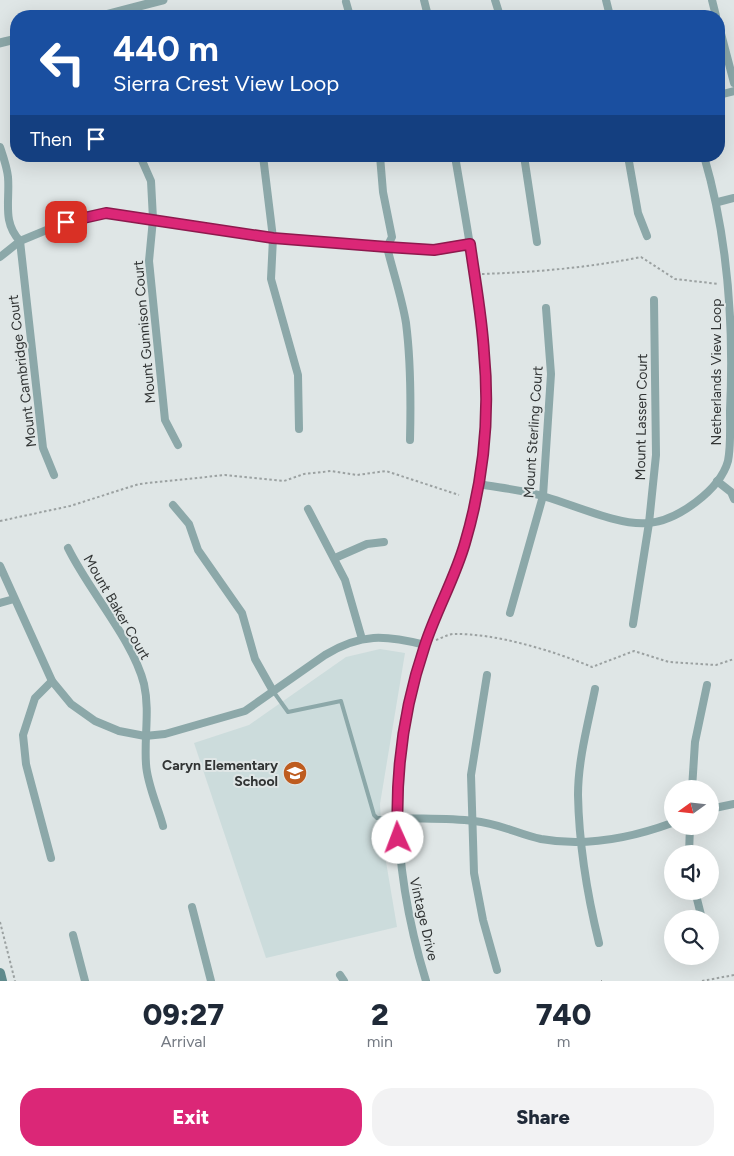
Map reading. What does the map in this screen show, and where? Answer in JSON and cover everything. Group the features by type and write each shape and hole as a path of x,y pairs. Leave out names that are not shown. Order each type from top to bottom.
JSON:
{"main road":[{"path":"0,972 2,981"}],"street":[{"path":"125,10 163,0"},
{"path":"346,2 348,10"},
{"path":"725,48 734,82"},
{"name":"Mount Cambridge Court","path":"0,147 8,176 8,218 12,233 20,241 43,448 54,475"},
{"name":"Mount Gunnison Court","path":"143,162 151,181 153,219 148,261 165,420 178,445"},
{"path":"264,162 273,238 270,279 298,375 299,429"},
{"path":"380,162 383,192 392,237 387,247 406,330 412,391 410,440"},
{"name":"Vintage Drive","path":"426,981 408,915 401,870 397,818 398,778 406,711 425,645 465,545 479,484 486,413 484,353 470,244 456,162"},
{"path":"525,162 537,242"},
{"path":"629,162 638,213 647,236"},
{"name":"Netherlands View Loop","path":"479,484 543,496 630,522 649,523 673,516 694,506 717,480 728,461 733,396 732,301 728,285 718,202 706,162"},
{"path":"718,202 734,198"},
{"path":"0,257 20,241 66,222 106,213 273,238 434,250 470,244"},
{"name":"Mount Lassen Court","path":"633,624 649,523 656,455 654,300"},
{"name":"Mount Sterling Court","path":"510,613 543,496 550,374 546,308"},
{"path":"717,480 732,492 734,499"},
{"path":"173,505 189,524 198,550 242,613 255,659 273,691"},
{"path":"308,509 335,558 353,602 362,638"},
{"path":"335,558 368,544 384,542"},
{"name":"Mount Baker Court","path":"68,548 78,569 135,659 144,685 146,766 163,826"},
{"path":"0,566 52,681 71,704 96,721 119,731 145,736 165,734 245,712 338,647 362,638 380,636 425,645"},
{"path":"0,603 14,599"},
{"path":"487,675 472,775 474,873 483,920 497,970"},
{"path":"51,858 26,764 22,735 35,698 52,681"},
{"path":"693,780 695,742 707,685"},
{"path":"596,689 583,750 578,794 585,887 599,943"},
{"path":"719,807 734,804"},
{"path":"397,818 474,821 502,826 540,839 582,841 614,840 664,825"},
{"path":"192,907 211,981"},
{"path":"73,935 85,981"}],"lane":[{"path":"273,691 288,712 341,701 374,815 377,818 397,818"}],"path":[{"path":"474,274 548,272 592,267 641,257 675,279 728,285"},
{"path":"0,521 70,506 139,484 225,475 284,481 304,474 331,471 358,475 386,470 459,495"},
{"path":"425,645 452,634 488,637 565,656 592,667 634,651 669,662 716,664 734,659"},
{"path":"0,922 15,981"},
{"path":"702,981 734,975"}],"shaded area":[{"name":"Caryn Elementary School","path":"380,649 405,653 380,804 382,838 397,927 266,958 194,743 249,725 346,657"}],"place":[{"name":"Caryn Elementary School","path":"295,773"}],"route":[{"path":"66,222 106,213 273,238 434,250 470,244 484,353 486,413 479,484 465,545 425,645 406,711 398,778 398,838"}]}
